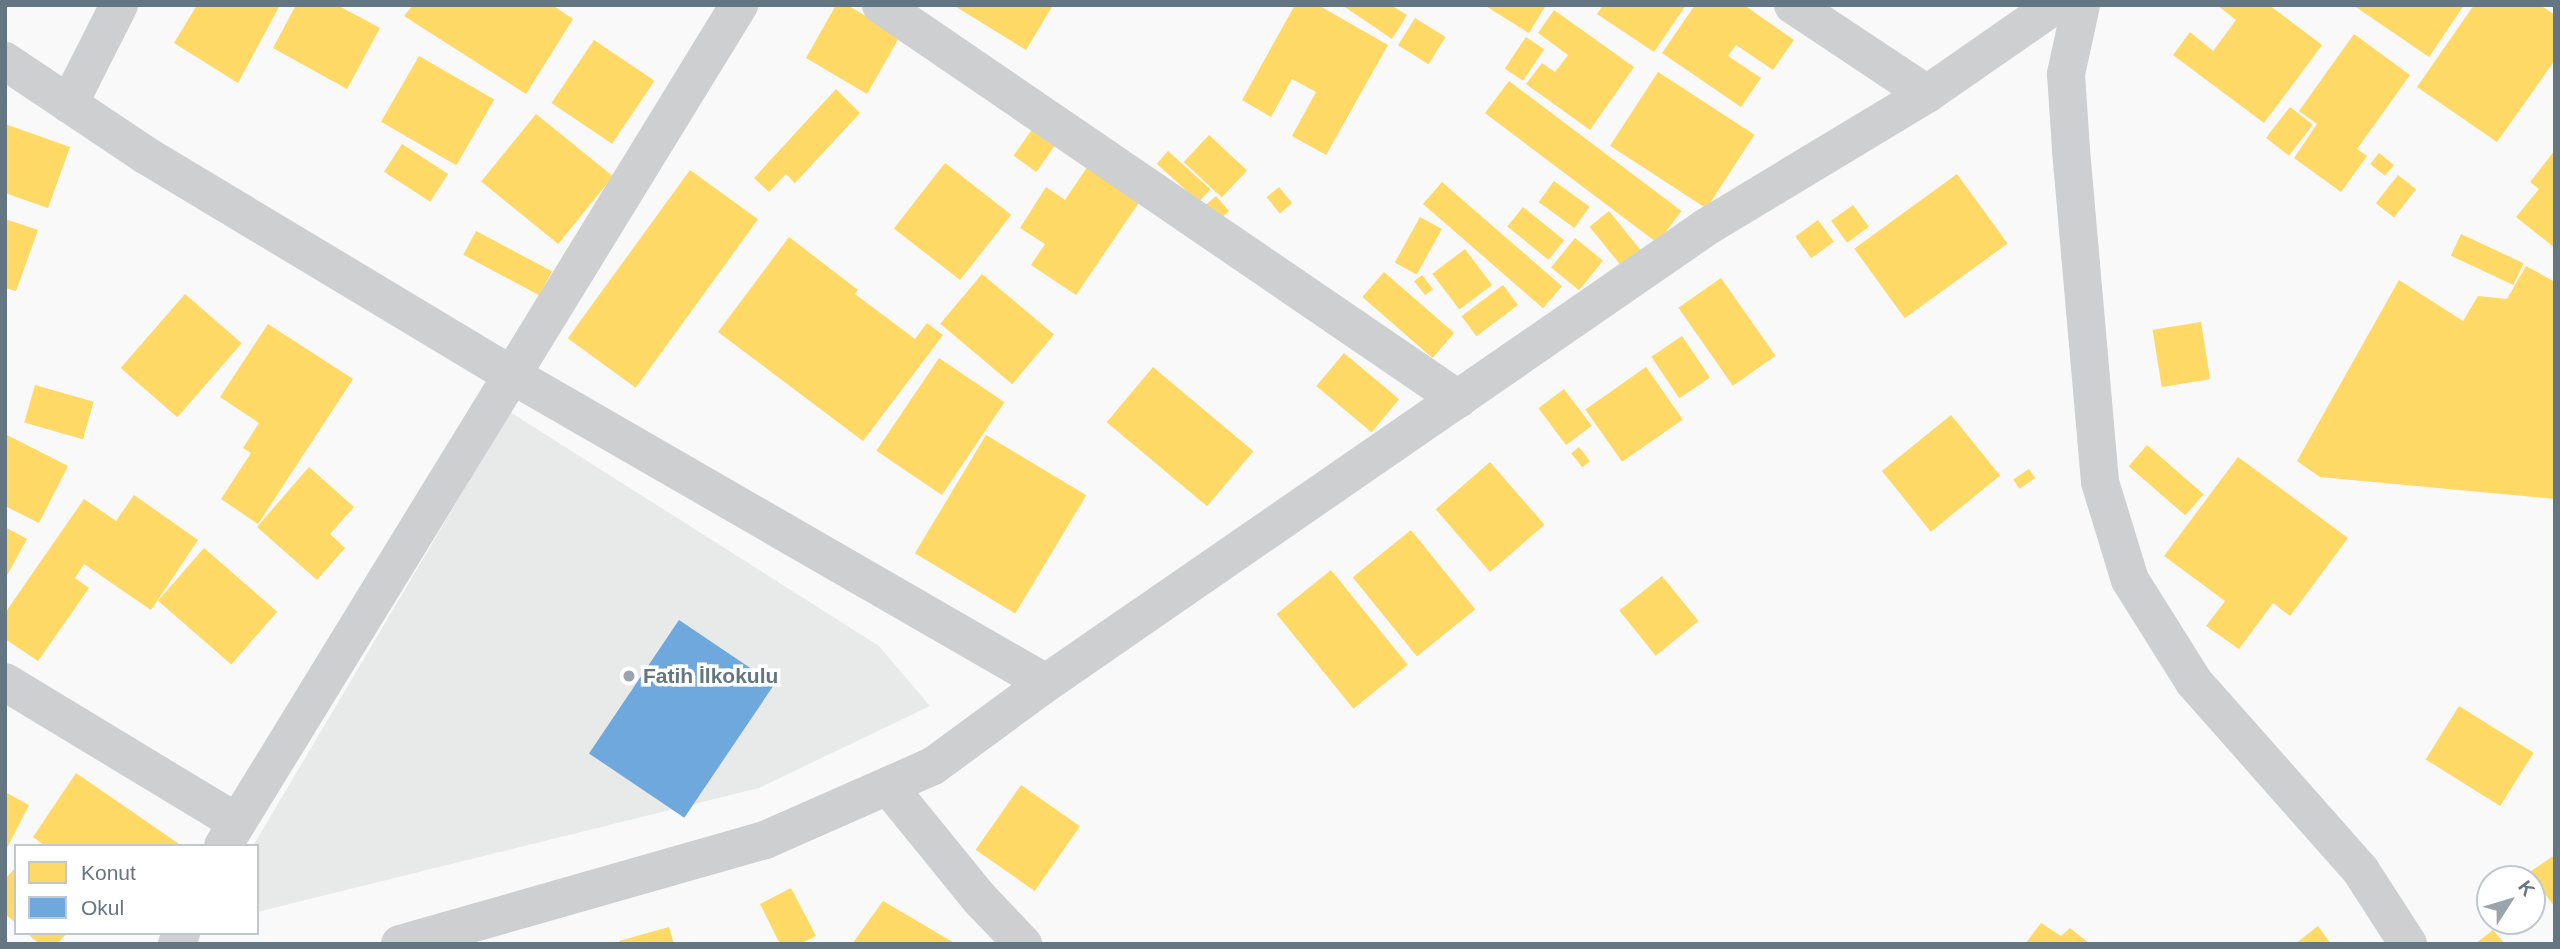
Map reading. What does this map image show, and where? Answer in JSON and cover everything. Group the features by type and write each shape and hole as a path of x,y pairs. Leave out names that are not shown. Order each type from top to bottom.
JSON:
{"street":[{"path":"69,104 119,5"},
{"path":"5,682 230,834 739,5"},
{"path":"881,5 1458,399"},
{"path":"1793,5 1927,94"},
{"path":"400,944 765,840 933,766 1046,683 1708,226 1927,94 2055,5"},
{"path":"2081,5 2066,74 2071,150 2100,482 2130,580 2194,682 2361,871 2408,944"},
{"path":"5,61 147,156 512,375 1046,683"},
{"path":"888,786 979,898 1023,944"}],"shaded area":[{"name":"Fatih İlkokulu","path":"510,412 879,646 930,706 759,788 259,912 259,844 254,844"}],"building: Konut":[{"path":"197,5 280,5 238,83 174,43"},
{"path":"296,5 337,5 380,28 347,89 273,48"},
{"path":"413,5 552,5 573,19 526,94 404,16"},
{"path":"836,5 847,5 900,36 867,94 806,58"},
{"path":"953,5 1053,5 1026,50"},
{"path":"1295,5 1318,5 1388,45 1326,155 1292,136 1316,92 1292,79 1271,117 1242,100"},
{"path":"1342,5 1391,5 1407,15 1392,39"},
{"path":"1484,5 1546,5 1529,33"},
{"path":"1603,5 1686,5 1654,52 1597,14"},
{"path":"1695,5 1744,5 1794,40 1773,70 1736,45 1728,56 1761,78 1741,107 1662,53"},
{"path":"2217,5 2269,5 2322,45 2264,123 2173,55 2190,32 2213,51 2236,20"},
{"path":"2353,5 2464,5 2429,57"},
{"path":"2474,5 2540,5 2555,15 2555,60 2497,142 2417,87"},
{"path":"1554,10 1634,67 1590,130 1526,84 1542,63 1555,72 1568,55 1538,33"},
{"path":"1415,18 1446,37 1429,64 1398,45"},
{"path":"2354,34 2410,75 2357,149 2367,156 2341,192 2294,158 2317,124 2299,111"},
{"path":"1526,37 1544,49 1523,81 1505,69"},
{"path":"594,40 655,81 612,144 552,103"},
{"path":"419,56 494,100 456,165 381,122"},
{"path":"1658,72 1754,135 1707,208 1610,146"},
{"path":"1509,81 1682,211 1657,243 1485,113"},
{"path":"836,89 860,113 795,183 786,174 769,192 754,178"},
{"path":"2290,107 2313,125 2289,156 2266,138"},
{"path":"536,114 613,176 558,244 481,182"},
{"path":"5,124 70,147 48,208 5,193"},
{"path":"1033,128 1056,144 1036,172 1013,156"},
{"path":"1209,135 1247,170 1222,198 1184,162"},
{"path":"402,144 448,174 430,202 384,172"},
{"path":"2555,150 2555,248 2516,217 2539,189 2530,182"},
{"path":"1168,151 1210,189 1199,202 1157,164"},
{"path":"2379,153 2394,165 2385,176 2370,164"},
{"path":"945,163 1011,215 960,280 894,228"},
{"path":"1088,166 1140,201 1076,295 1031,265 1045,244 1020,228 1046,187 1065,200"},
{"path":"690,170 758,219 636,388 568,338"},
{"path":"1957,174 2008,244 1905,318 1854,249"},
{"path":"2398,175 2416,189 2394,218 2376,203"},
{"path":"1554,181 1590,207 1574,228 1539,202"},
{"path":"1442,182 1562,286 1543,308 1423,204"},
{"path":"1279,187 1292,203 1280,213 1267,197"},
{"path":"1216,196 1229,211 1217,222 1204,206"},
{"path":"1853,205 1869,227 1847,243 1831,221"},
{"path":"1523,207 1564,240 1548,260 1507,226"},
{"path":"1609,211 1642,252 1623,268 1590,227"},
{"path":"1420,217 1442,229 1417,275 1395,262"},
{"path":"5,219 38,230 16,291 5,288"},
{"path":"1818,220 1834,242 1811,258 1795,236"},
{"path":"476,231 552,271 539,295 463,255"},
{"path":"2461,234 2524,263 2513,285 2451,256"},
{"path":"789,237 858,290 855,294 915,339 927,323 943,335 863,441 718,332"},
{"path":"1575,238 1603,261 1579,290 1551,268"},
{"path":"1465,249 1492,285 1459,310 1432,274"},
{"path":"2526,266 2555,282 2555,499 2320,477 2297,461 2399,280 2463,321 2478,296 2507,299"},
{"path":"1384,272 1454,333 1433,358 1362,297"},
{"path":"982,274 1054,334 1012,384 940,324"},
{"path":"1422,275 1433,289 1425,295 1414,281"},
{"path":"1721,278 1775,356 1733,386 1678,308"},
{"path":"1503,285 1518,305 1477,336 1461,316"},
{"path":"185,294 242,343 177,417 121,368"},
{"path":"2201,322 2210,379 2162,387 2153,330"},
{"path":"268,324 353,379 258,524 221,499 251,453 243,448 259,423 220,397"},
{"path":"1682,336 1710,377 1679,398 1651,357"},
{"path":"1344,353 1399,399 1372,432 1316,386"},
{"path":"939,358 1004,402 942,495 876,451"},
{"path":"1153,367 1253,451 1207,506 1107,422"},
{"path":"1646,367 1683,419 1622,462 1585,409"},
{"path":"35,385 94,402 83,439 24,422"},
{"path":"1564,389 1592,426 1566,445 1538,408"},
{"path":"1951,415 2000,476 1931,532 1882,471"},
{"path":"5,434 68,466 39,523 5,506"},
{"path":"986,435 1086,495 1015,614 915,553"},
{"path":"2147,445 2204,494 2185,515 2129,466"},
{"path":"1579,447 1590,461 1582,467 1571,453"},
{"path":"2238,457 2348,538 2290,616 2273,603 2239,649 2206,626 2225,601 2164,556"},
{"path":"1490,462 1544,525 1490,572 1436,509"},
{"path":"309,467 354,507 330,534 345,548 317,580 257,527"},
{"path":"2029,469 2035,478 2019,489 2013,480"},
{"path":"134,495 198,540 151,610 84,564 75,578 89,588 38,661 5,639 5,613 84,499 116,521"},
{"path":"5,527 27,539 5,579"},
{"path":"1411,530 1475,609 1417,656 1353,577"},
{"path":"204,548 277,612 231,664 158,601"},
{"path":"1331,570 1408,665 1353,709 1277,614"},
{"path":"1662,576 1699,621 1656,656 1619,611"},
{"path":"2459,706 2534,753 2500,806 2426,759"},
{"path":"76,773 179,844 42,844 33,837"},
{"path":"1021,785 1080,826 1035,891 976,850"},
{"path":"5,792 29,805 5,852"},
{"path":"2555,855 2555,907 2546,896 2546,865 2540,865"},
{"path":"14,869 14,921 5,914 5,879"},
{"path":"791,888 816,936 800,944 780,944 760,904"},
{"path":"883,901 956,944 852,944"},
{"path":"2041,923 2061,936 2070,928 2090,944 2025,944"},
{"path":"2318,926 2331,944 2295,944"},
{"path":"669,927 674,944 620,944 619,941"},
{"path":"29,935 65,935 57,944 39,944"},
{"path":"2487,935 2497,935 2505,944 2475,944"}],"building: Okul":[{"path":"679,620 774,684 684,818 589,753"}],"place":[{"name":"Fatih İlkokulu","path":"629,676"}]}
